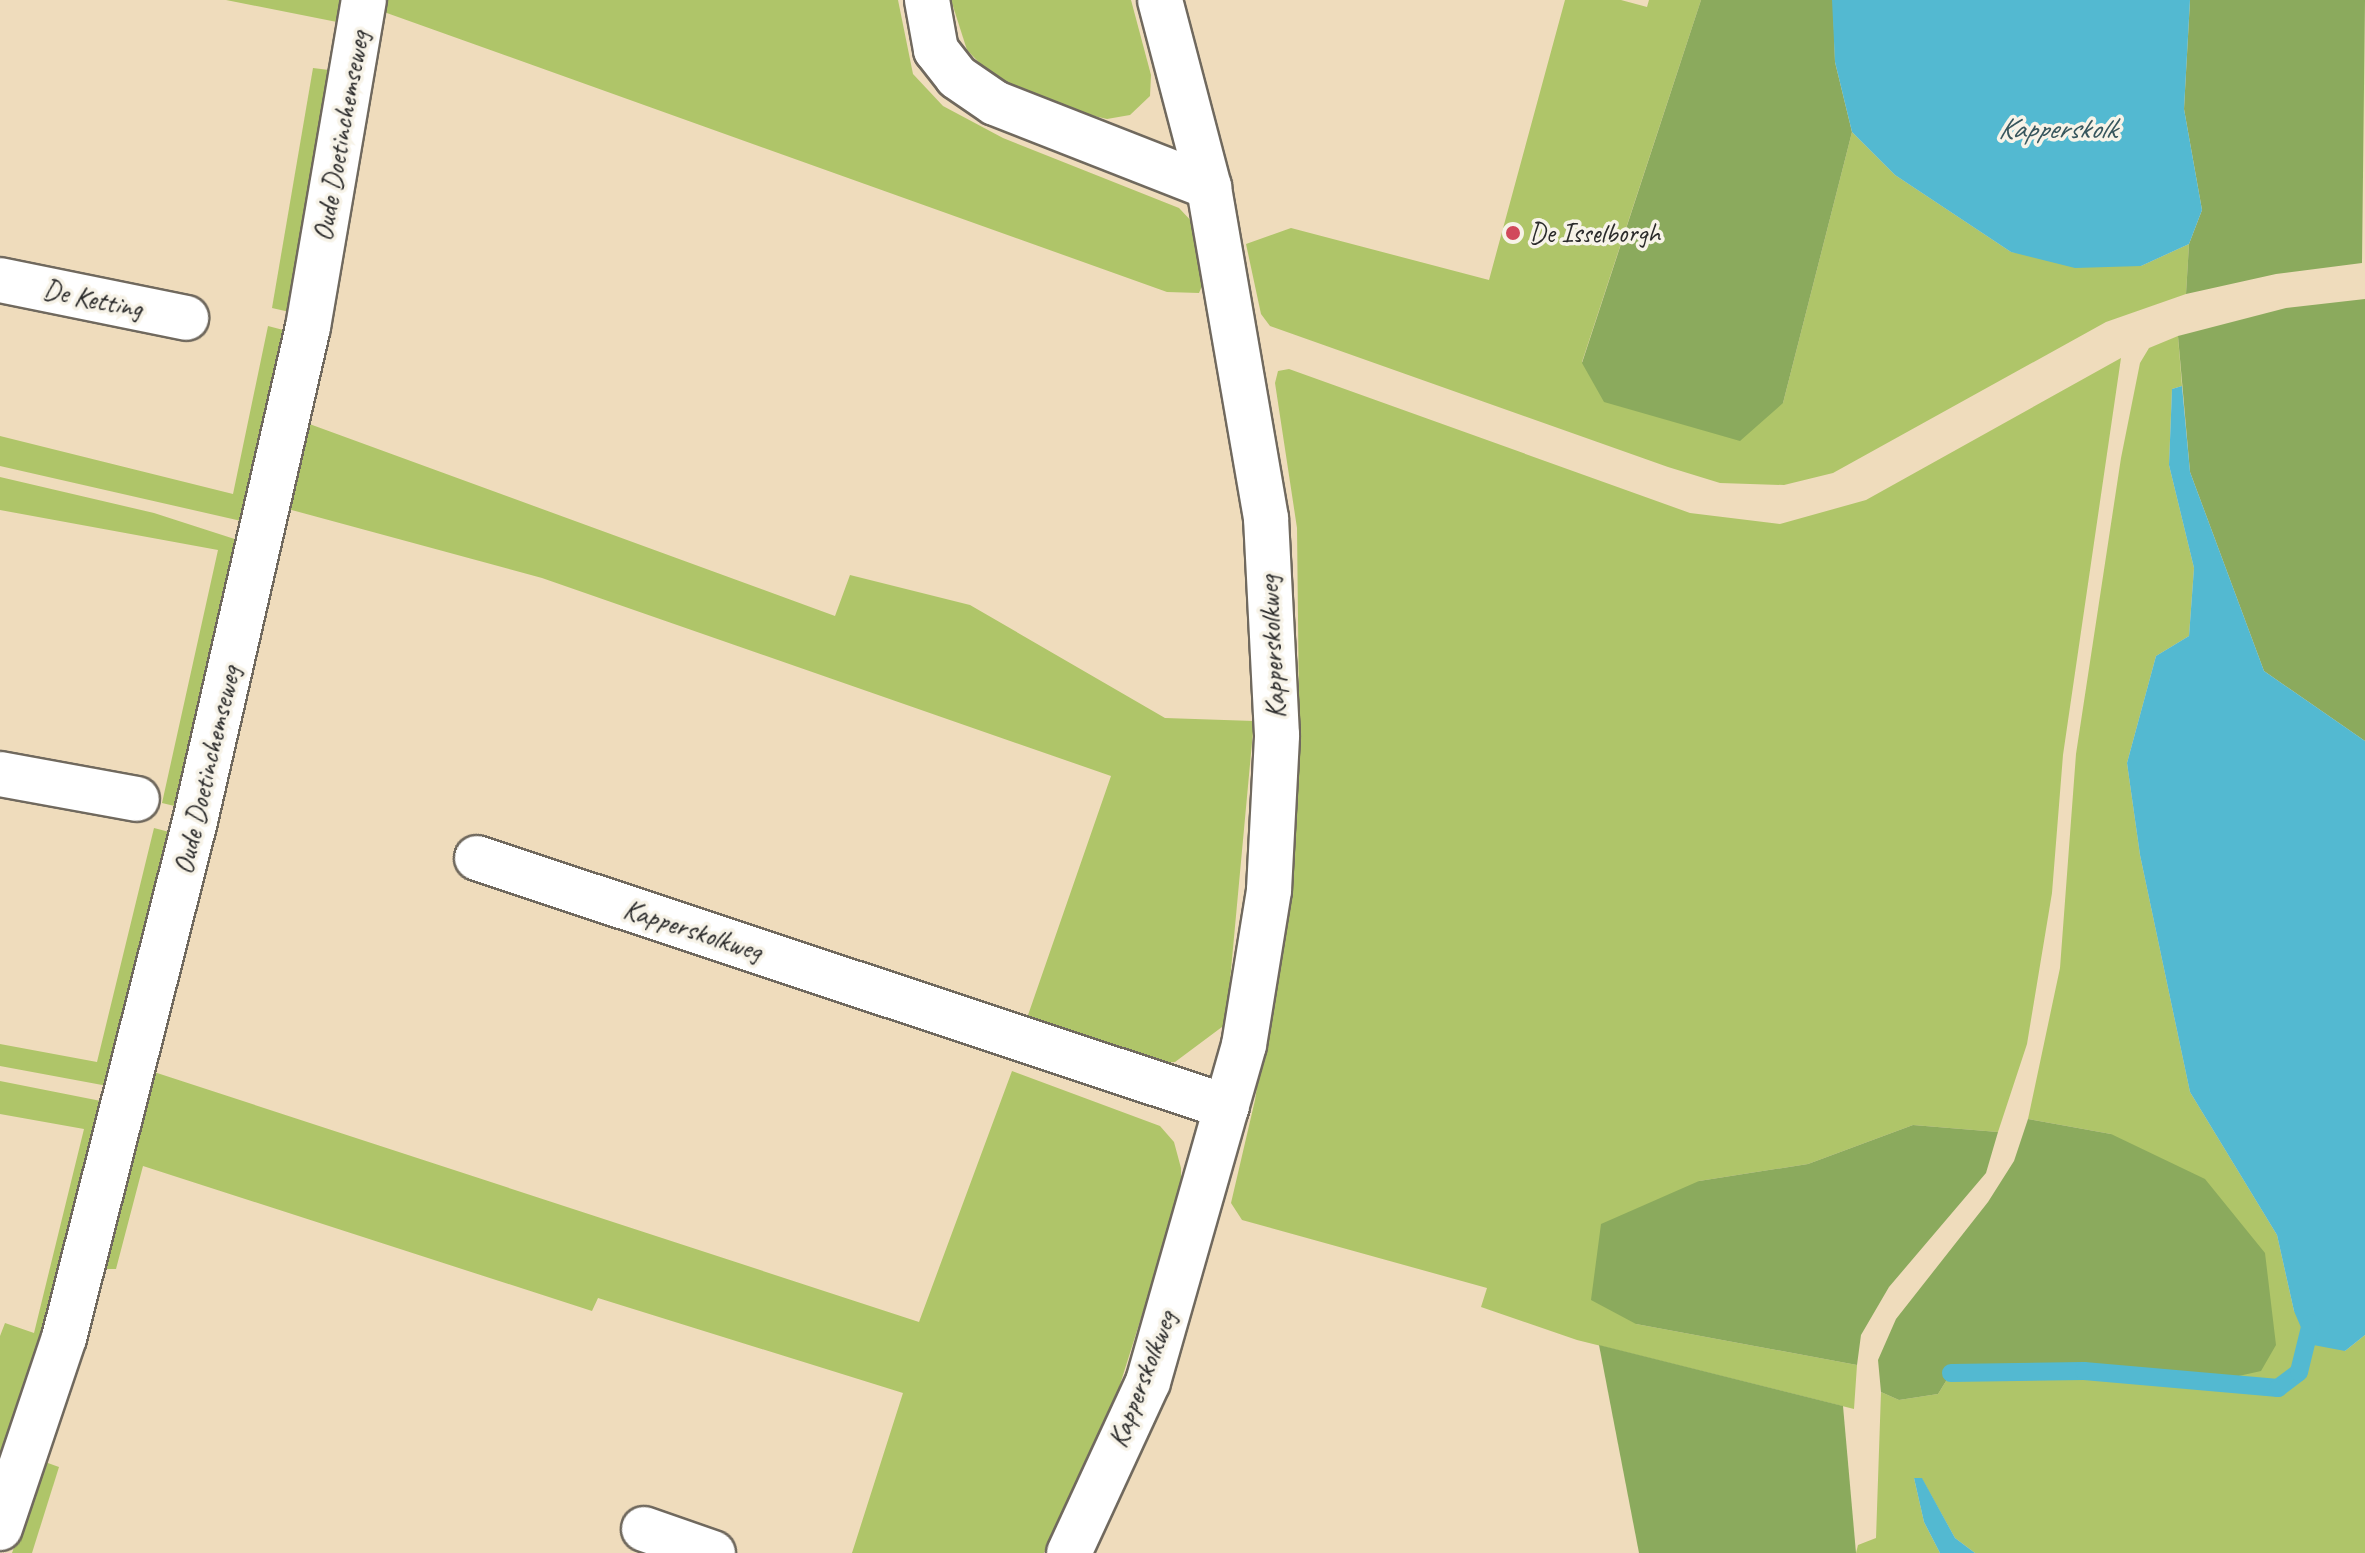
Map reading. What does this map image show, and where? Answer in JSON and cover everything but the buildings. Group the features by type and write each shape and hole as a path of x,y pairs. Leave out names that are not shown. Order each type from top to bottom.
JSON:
{"street":[{"name":"Oude Doetinchemseweg","path":"0,1528 64,1338 191,836 308,327 364,0"},
{"path":"927,0 936,50 957,77 995,103 1209,187"},
{"name":"Kapperskolkweg","path":"1069,1553 1148,1382 1244,1045 1269,890 1277,735 1266,518 1209,187 1160,0"},
{"name":"De Ketting","path":"0,280 186,318"},
{"path":"0,774 137,799"},
{"name":"Kapperskolkweg","path":"477,858 1227,1107"},
{"path":"644,1529 713,1553"}],"green space":[{"path":"226,0 345,0 342,23"},
{"path":"385,0 898,0 913,74 943,106 1003,138 1179,208 1195,225 1205,279 1199,293 1167,292 384,12"},
{"path":"951,0 1131,0 1151,75 1150,96 1130,115 1107,119 1064,109 992,76 967,50"},
{"path":"1565,0 1621,0 1647,7 1649,0 1701,0 1582,362 1783,403 1852,132 1895,175 2011,252 2141,266 2189,244 2186,294 2106,322 1833,473 1784,485 1720,483 1668,467 1270,326 1261,314 1246,244 1291,228 1489,280"},
{"path":"1701,0 1833,0 1835,62 1852,132 1783,403 1740,441 1604,402 1582,363"},
{"path":"2190,0 2365,0 2362,263 2276,274 2186,294 2189,244 2202,210 2184,109"},
{"path":"313,68 337,71 294,313 272,308"},
{"path":"2365,299 2365,741 2264,671 2190,472 2178,336 2286,308"},
{"path":"268,326 291,332 250,523 0,466 0,436 233,494"},
{"path":"2178,336 2182,386 2172,389 2169,465 2194,568 2189,636 2156,656 2127,763 2140,855 2190,1092 2277,1235 2294,1311 2345,1351 2365,1335 2365,1553 1975,1553 1955,1538 1922,1479 1914,1478 1924,1522 1940,1553 1856,1553 1858,1545 1876,1538 1881,1392 1899,1400 1938,1394 1951,1373 2084,1371 2207,1383 2111,1134 2028,1119 2060,968 2076,754 2121,458 2140,363 2149,348"},
{"path":"2121,358 2063,755 2052,893 2027,1044 1998,1132 1913,1125 1808,1164 1699,1181 1636,1324 1857,1365 1854,1409 1577,1340 1481,1307 1487,1288 1242,1220 1231,1203 1255,1100 1284,910 1299,709 1297,528 1275,383 1278,371 1289,369 1690,513 1780,524 1866,500"},
{"path":"304,422 835,616 850,575 970,605 1165,718 1254,721 1226,1024 1175,1062 1159,1063 1027,1018 1111,776 542,578 288,509"},
{"path":"0,477 154,513 247,543 183,808 162,803 218,550 0,510"},
{"path":"154,828 177,834 113,1087 0,1066 0,1044 97,1062"},
{"path":"1012,1071 1160,1126 1174,1142 1181,1168 1181,1191 1118,1391 1044,1553 852,1553 903,1393 598,1298 592,1311 143,1166 116,1269 104,1269 154,1072 919,1322"},
{"path":"0,1081 111,1103 53,1315 0,1467 0,1336 5,1323 34,1333 84,1129 0,1114"},
{"path":"2028,1119 2111,1134 2205,1179 2265,1253 2276,1345 2261,1371 2207,1383 2084,1371 1951,1373 1938,1394 1899,1400 1881,1392 1878,1360 1896,1319 1988,1202 2014,1161"},
{"path":"1913,1125 1998,1132 1986,1173 1889,1287 1861,1335 1857,1365 1636,1324 1591,1300 1601,1224 1699,1181 1808,1164"},
{"path":"1599,1345 1843,1406 1856,1553 1639,1553"},
{"path":"45,1462 59,1467 32,1553 12,1553"}],"water":[{"name":"Kapperskolk","path":"1832,0 2190,0 2184,109 2202,210 2189,244 2141,266 2075,268 2011,252 1895,175 1852,132 1835,62"},
{"path":"2182,386 2190,472 2264,671 2365,741 2365,1335 2345,1351 2308,1344 2294,1311 2277,1235 2190,1092 2140,855 2127,763 2156,656 2189,636 2194,568 2169,465 2172,389"},
{"path":"1914,1478 1922,1478 1955,1538 1975,1553 1940,1553 1924,1522"}],"waterway":[{"path":"1951,1373 2084,1371 2278,1388 2299,1372 2311,1323"}],"place":[{"name":"De Isselborgh","path":"1513,233"}]}
